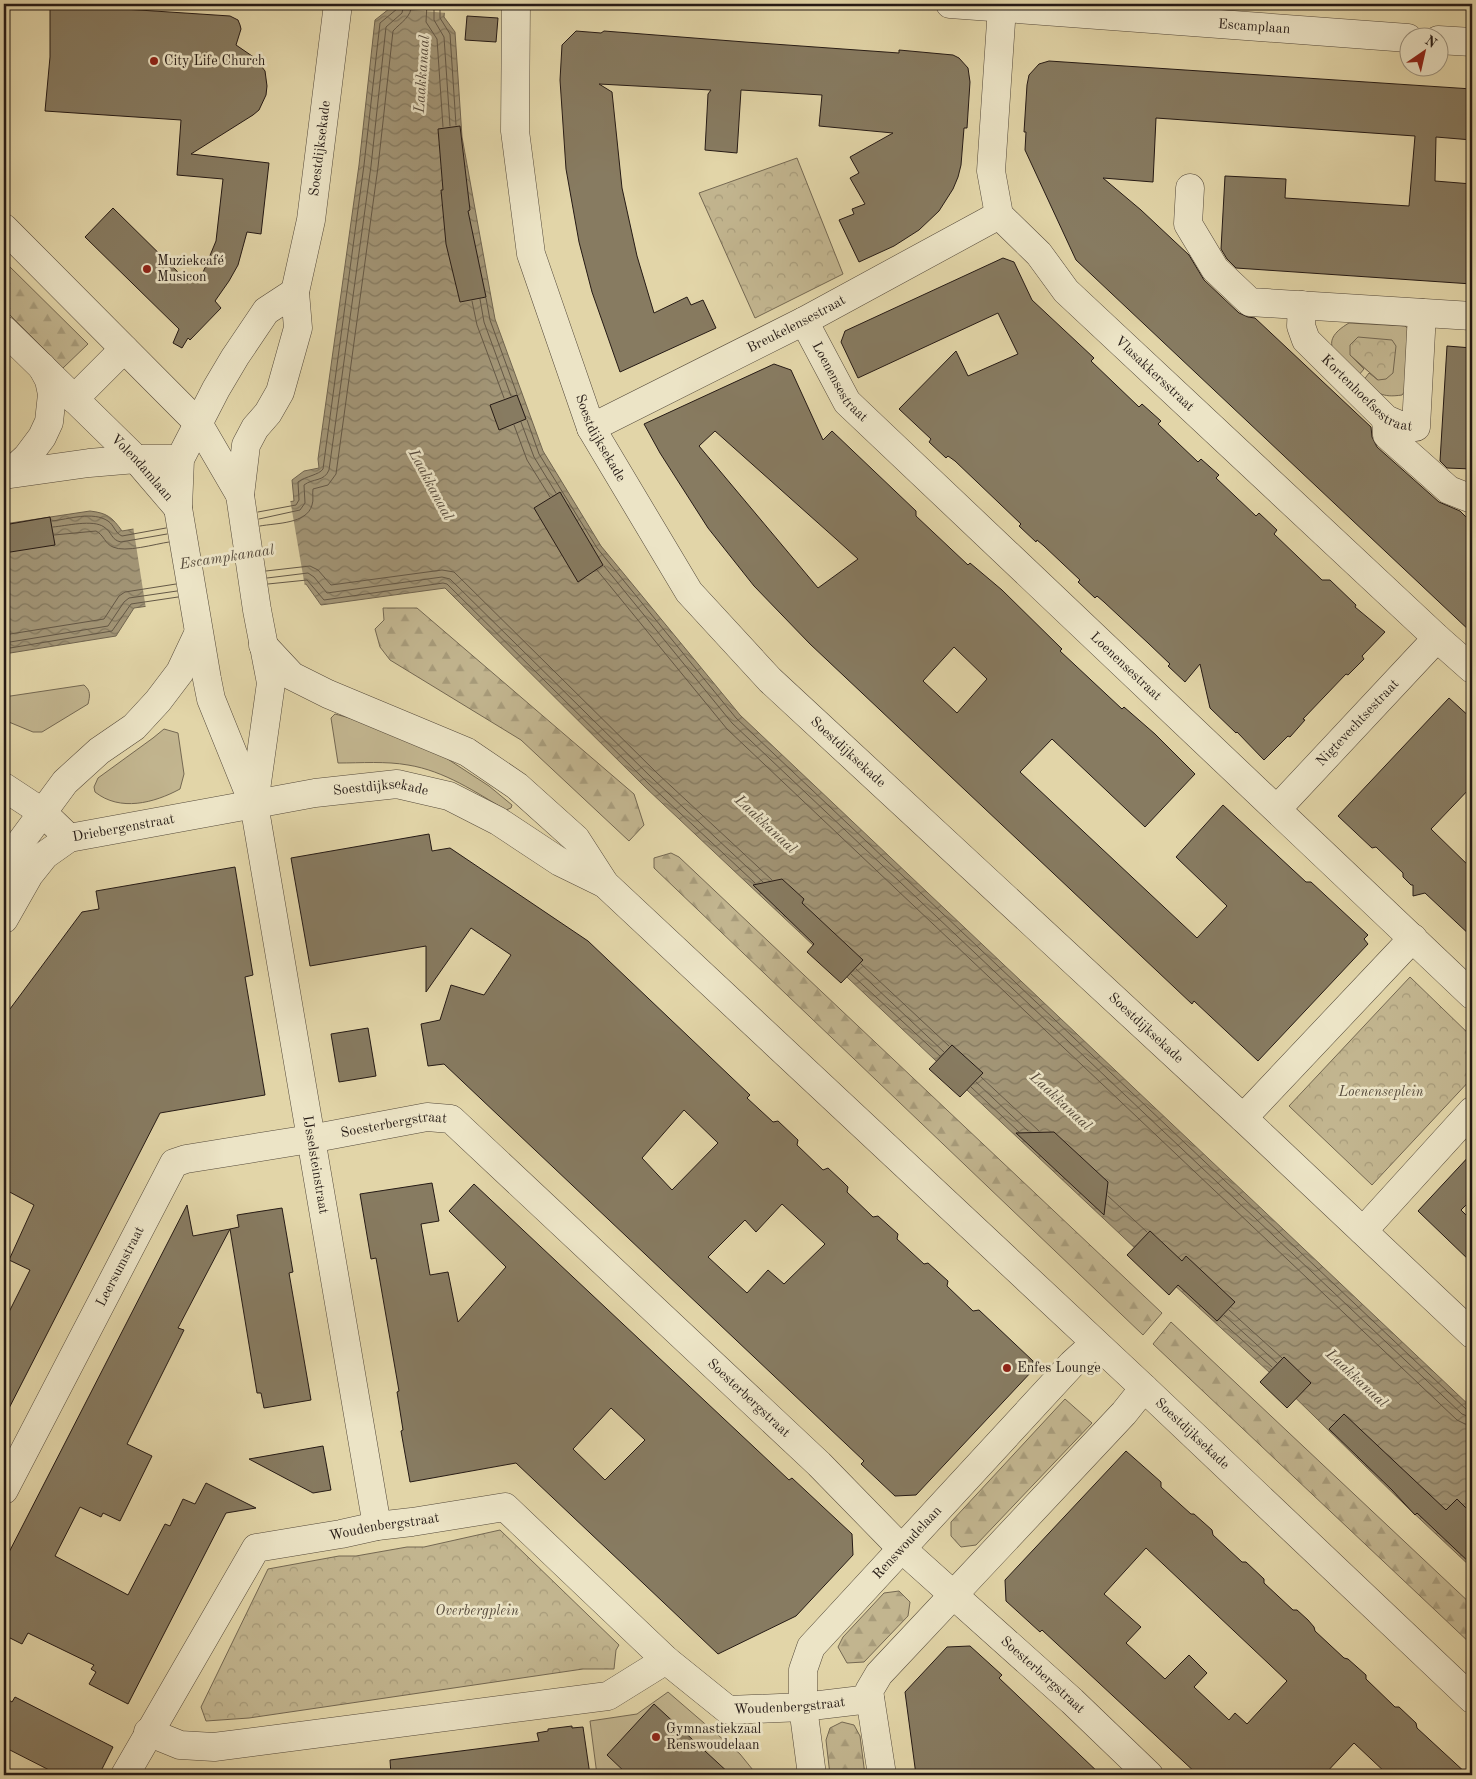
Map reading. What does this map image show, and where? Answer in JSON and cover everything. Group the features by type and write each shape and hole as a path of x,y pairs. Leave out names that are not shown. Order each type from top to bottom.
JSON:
{"street":[{"name":"Soestdijksekade","path":"338,4 311,220 295,292 298,328 280,392 268,413 255,428 246,445 241,500 257,610 271,683 254,804 322,792 397,784 449,796 498,821 560,862 605,884"},
{"name":"Soestdijksekade","path":"516,4 515,131 531,254 591,428 689,592 770,680 1243,1118 1472,1334"},
{"name":"Escamplaan","path":"950,4 1398,37"},
{"path":"999,215 990,171 1002,7"},
{"path":"1448,41 1472,42"},
{"path":"1190,188 1188,224 1215,269 1250,302 1472,316"},
{"name":"Breukelensestraat","path":"591,428 804,321 999,215"},
{"name":"Vlasakkersstraat","path":"999,215 1039,254 1066,291 1472,669"},
{"path":"4,228 198,423 235,357 266,311 295,292"},
{"name":"Kortenhoefsestraat","path":"1302,305 1301,326 1306,340 1386,419 1400,425 1416,427 1422,312"},
{"name":"Loenensestraat","path":"804,321 847,402 1472,995"},
{"name":"Volendamlaan","path":"4,330 136,460 178,512"},
{"path":"74,399 124,350"},
{"name":"Volendamlaan","path":"4,474 28,458 42,437 49,422 52,394 49,380 42,367"},
{"path":"1386,419 1387,435 1449,490 1472,499"},
{"name":"Soestdijksekade","path":"198,423 241,500"},
{"name":"Volendamlaan","path":"178,512 180,460 198,423"},
{"path":"4,474 89,463 180,460"},
{"path":"178,512 211,698 254,804"},
{"path":"4,871 20,843 65,782 99,751 134,727 158,701 180,672 197,627"},
{"name":"Nigtevechtsestraat","path":"1277,809 1437,638"},
{"name":"Soestdijksekade","path":"263,644 292,676 328,694 466,752 517,786 576,839 605,884 1144,1388 1472,1699"},
{"path":"4,787 42,812 70,838"},
{"name":"Driebergenstraat","path":"4,919 29,875 45,855 70,838 254,804"},
{"name":"IJsselsteinstraat","path":"254,804 377,1526"},
{"path":"1243,1118 1413,938"},
{"path":"1363,1231 1472,1111"},
{"name":"Soesterbergstraat","path":"310,1140 428,1117 451,1119 819,1464 901,1548 1072,1702 1149,1775"},
{"name":"Leersumstraat","path":"4,1490 174,1163 186,1159 310,1140"},
{"name":"Renswoudelaan","path":"812,1775 804,1706 803,1670 810,1647 1065,1372 1095,1343"},
{"path":"882,1775 869,1691 879,1674 1118,1420 1144,1388"},
{"name":"Woudenbergstraat","path":"125,1775 148,1732 256,1548 377,1526 505,1507 666,1660 728,1710 804,1706 870,1699"},
{"path":"148,1732 180,1745 214,1747 608,1696 666,1660"}],"green space":[{"path":"797,158 843,274 755,318 699,193"},
{"path":"4,261 88,344 63,368 4,309"},
{"path":"1349,323 1405,326 1411,331 1408,387 1402,395 1389,396 1380,394 1363,381 1369,373 1378,380 1350,355 1364,369 1358,376 1337,356 1333,350 1333,337"},
{"path":"1358,337 1392,340 1396,346 1393,373 1386,379 1378,380 1350,355 1350,345"},
{"path":"383,608 417,608 634,794 644,825 629,841 521,740 390,660 380,647 375,629 384,620"},
{"path":"84,685 88,689 88,704 42,732 33,732 4,720 4,697"},
{"path":"335,714 372,724 443,756 489,786 512,805 511,808 506,810 447,777 422,768 391,763 338,763 331,718"},
{"path":"164,729 178,733 184,774 180,789 159,798 126,804 115,802 95,792 94,787 98,778"},
{"path":"671,853 679,857 1162,1313 1143,1335 654,868 654,858"},
{"name":"Loenenseplein","path":"1410,977 1472,1037 1472,1078 1372,1185 1289,1106"},
{"path":"1171,1322 1472,1605 1472,1645 1153,1344"},
{"path":"1065,1399 1092,1423 976,1545 961,1547 951,1536 951,1522"},
{"name":"Overbergplein","path":"500,1530 619,1645 616,1650 614,1669 583,1669 249,1718 206,1721 201,1707 268,1569 339,1556 356,1556 407,1547 424,1547"},
{"path":"899,1591 910,1602 908,1616 864,1662 847,1663 838,1647 843,1637 884,1593"},
{"name":"Gymnastiekzaal Renswoudelaan","path":"668,1692 740,1754 757,1775 597,1775 590,1721 637,1714"},
{"path":"842,1722 854,1725 860,1736 865,1775 830,1775 826,1740 830,1728"}],"water":[{"path":"445,4 444,17 455,32 462,137 495,319 543,451 601,546 740,715 1472,1408 1472,1568 1269,1372 645,787 445,588 321,605 306,584 134,608 116,636 4,654 4,524 90,511 109,516 122,531 294,501 292,480 304,471 319,468 318,459 359,165 375,20 394,5"}],"pier":[{"path":"392,4 448,4 447,13 388,8"},
{"path":"290,499 305,587 146,609 133,526"}],"building":[{"name":"City Life Church","path":"50,4 78,4 78,6 230,16 238,20 241,29 236,45 255,58 265,71 266,95 259,110 191,154 269,163 261,234 247,232 238,265 215,301 221,308 190,340 188,338 182,348 173,343 179,329 85,237 113,208 183,277 188,272 199,282 216,241 223,179 177,175 181,120 45,111 50,57"},
{"path":"467,16 498,18 496,42 465,40"},
{"path":"576,31 601,33 604,31 899,53 899,50 953,55 959,58 968,68 970,82 967,128 964,128 961,165 958,177 939,211 919,230 894,246 859,262 839,220 854,214 852,209 865,204 850,178 859,173 850,157 893,133 819,126 822,95 741,90 737,153 705,150 708,94 711,90 599,84 612,92 622,188 637,256 654,313 687,297 691,305 703,300 716,328 620,372 592,292 579,242 566,169 560,80 562,45"},
{"path":"1049,61 1472,89 1472,140 1436,137 1435,181 1472,184 1472,284 1236,268 1221,249 1225,176 1286,179 1285,198 1409,206 1415,136 1156,118 1153,182 1103,178 1141,210 1189,255 1204,280 1239,313 1255,318 1371,427 1372,437 1377,447 1439,502 1460,511 1472,523 1472,633 1076,260 1025,150 1026,132 1024,132 1029,75 1039,64"},
{"path":"460,126 470,210 468,211 486,297 460,302 446,244 438,129"},
{"path":"1003,258 1014,262 1032,300 1094,358 1091,361 1139,407 1142,404 1161,421 1158,424 1198,462 1201,459 1219,475 1216,478 1256,516 1259,513 1277,530 1274,534 1322,580 1330,580 1356,605 1355,607 1385,632 1362,656 1364,659 1348,675 1346,674 1303,719 1305,720 1290,737 1288,736 1264,760 1210,708 1200,664 1185,682 1168,666 1170,664 1104,602 1097,596 1095,598 1078,582 1080,580 1044,546 1037,540 1036,542 1019,526 1021,524 955,461 948,456 946,458 929,442 931,439 899,409 956,351 968,376 1018,354 998,313 858,378 841,342 845,331"},
{"path":"1447,346 1472,348 1472,469 1447,468 1440,461"},
{"path":"774,364 791,370 823,440 832,431 916,511 916,516 968,565 970,563 1002,590 1062,649 1060,651 1122,709 1124,707 1155,734 1195,774 1145,827 1052,739 1020,772 1197,938 1227,906 1176,857 1223,805 1306,882 1311,882 1368,935 1364,939 1368,944 1258,1061 1194,1001 1192,1004 810,644 754,586 708,528 660,453 644,424","holes":["715,431 836,539 858,559 818,588 699,446","954,647 987,679 957,713 923,681"]},
{"path":"517,395 526,419 499,430 490,405"},
{"path":"560,492 603,565 578,582 534,508"},
{"path":"50,517 55,545 4,553 4,525"},
{"path":"1449,698 1472,719 1472,786 1431,829 1472,869 1472,937 1425,893 1413,896 1413,885 1403,877 1403,873 1376,847 1372,848 1338,816"},
{"path":"429,834 432,851 450,848 588,941 750,1095 747,1098 773,1122 778,1121 798,1140 797,1145 823,1170 828,1168 848,1187 847,1192 873,1217 878,1216 898,1234 897,1239 924,1264 928,1263 948,1281 947,1286 973,1311 979,1310 1033,1361 1033,1370 916,1495 895,1496 861,1464 864,1461 444,1064 428,1066 421,1024 440,1020 451,985 484,995 511,955 471,928 426,992 426,946 310,966 291,858","holes":["684,1110 718,1143 672,1190 642,1158","782,1204 825,1244 784,1284 768,1270 747,1293 708,1257 745,1220 756,1232"]},
{"path":"235,867 253,975 245,977 265,1095 160,1113 4,1418 4,1322 30,1270 9,1260 34,1205 4,1189 4,1017 82,912 99,909 96,891"},
{"path":"782,879 804,899 802,903 863,960 841,983 807,952 814,944 753,885"},
{"path":"368,1028 376,1076 339,1082 331,1034"},
{"path":"952,1045 983,1073 960,1097 929,1069"},
{"path":"1054,1132 1108,1182 1104,1215 1016,1133"},
{"path":"1472,1153 1472,1199 1461,1210 1472,1221 1472,1263 1418,1211"},
{"path":"432,1183 439,1221 421,1224 430,1275 448,1272 458,1322 506,1267 449,1211 474,1184 789,1480 792,1478 852,1534 853,1555 796,1616 718,1654 516,1463 410,1482 401,1431 403,1430 397,1392 399,1391 376,1258 371,1259 360,1194","holes":["611,1408 645,1440 605,1480 573,1449"]},
{"path":"187,1205 193,1236 230,1229 178,1328 184,1330 127,1444 152,1456 120,1521 103,1513 101,1517 80,1507 55,1556 128,1595 165,1524 170,1526 183,1499 195,1504 206,1483 256,1508 226,1513 128,1704 89,1684 96,1672 91,1669 94,1665 28,1633 22,1644 4,1635 4,1562"},
{"path":"282,1208 293,1272 289,1273 311,1400 264,1408 261,1393 257,1393 230,1229 239,1227 237,1215"},
{"path":"1150,1231 1182,1261 1186,1256 1235,1302 1217,1321 1178,1285 1169,1295 1127,1255"},
{"path":"1284,1357 1311,1383 1287,1408 1260,1382"},
{"path":"1344,1414 1446,1510 1457,1499 1472,1514 1472,1565 1417,1513 1415,1515 1329,1429"},
{"path":"323,1446 331,1490 313,1493 249,1459"},
{"path":"1126,1451 1161,1482 1161,1487 1212,1530 1213,1535 1242,1562 1246,1562 1264,1579 1264,1583 1293,1610 1297,1610 1308,1620 1315,1631 1366,1675 1366,1679 1395,1707 1399,1707 1416,1723 1417,1728 1468,1775 1388,1775 1354,1743 1324,1775 1198,1775 1042,1630 1040,1632 1006,1601 1005,1580","holes":["1146,1548 1287,1681 1247,1724 1235,1713 1229,1720 1194,1687 1207,1673 1189,1655 1165,1679 1126,1643 1141,1627 1104,1594"]},
{"path":"970,1646 1002,1675 999,1678 1101,1775 916,1775 905,1692 947,1647"},
{"path":"4,1697 12,1702 15,1697 113,1747 99,1775 59,1775 4,1747"},
{"path":"654,1704 731,1775 628,1775 607,1755"},
{"path":"572,1726 572,1728 583,1727 590,1775 391,1775 390,1760 539,1741 537,1733 548,1731 548,1729"}],"tram line":[{"path":"1425,4 1472,7"}],"place":[{"name":"City Life Church","path":"154,61"},
{"name":"Muziekcafé Musicon","path":"147,269"},
{"name":"Enfes Lounge","path":"1007,1368"},
{"name":"Gymnastiekzaal Renswoudelaan","path":"656,1737"}],"water label":[{"name":"Laakkanaal","path":"423,74"},
{"name":"Laakkanaal","path":"430,485"},
{"name":"Escampkanaal","path":"227,558"},
{"name":"Laakkanaal","path":"765,825"},
{"name":"Laakkanaal","path":"1060,1102"},
{"name":"Laakkanaal","path":"1356,1379"}]}
